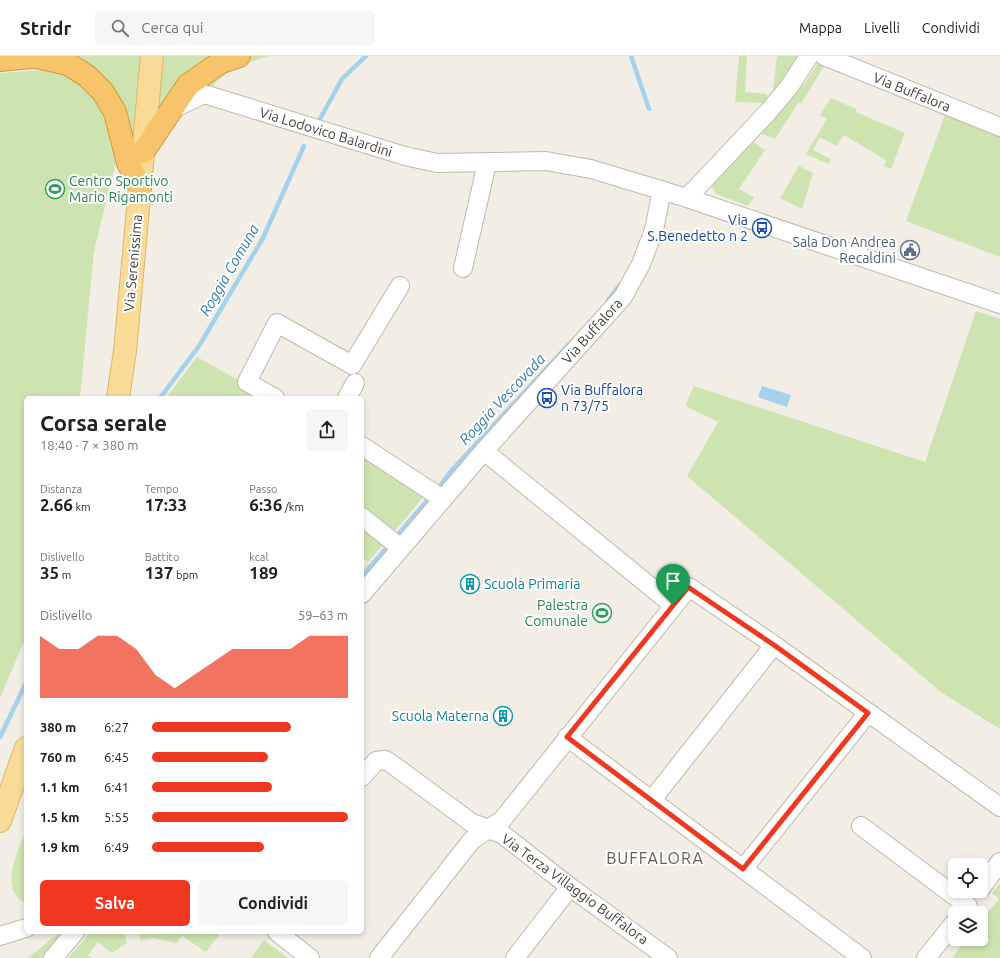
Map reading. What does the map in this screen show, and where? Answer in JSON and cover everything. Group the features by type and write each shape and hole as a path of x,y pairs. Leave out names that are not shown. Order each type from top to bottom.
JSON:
{"highway":[{"path":"0,60 39,56 68,64 87,76 103,92 116,112 128,163 140,187"},
{"path":"143,152 188,85 221,62 239,56"}],"main road":[{"name":"Via Serenissima","path":"118,396 125,351 152,56"},
{"path":"0,821 24,754"}],"street":[{"path":"687,198 768,112 789,87 809,56"},
{"name":"Via Buffalora","path":"824,56 1000,127"},
{"name":"Via Lodovico Balardini","path":"170,110 204,94 405,156 437,163 546,161 591,169 687,198 1000,304"},
{"path":"463,268 487,163"},
{"name":"Via Buffalora","path":"364,592 401,548 436,495 484,451 623,297 641,264 654,230 662,190"},
{"path":"272,396 247,382 277,324 352,364 400,286"},
{"path":"364,447 436,495"},
{"path":"484,451 673,605"},
{"path":"364,519 401,548"},
{"path":"379,958 472,840 502,820 688,587 774,645 1000,807"},
{"path":"651,801 774,645"},
{"path":"743,869 868,713"},
{"path":"567,737 862,958"},
{"name":"Via Terza Villaggio Buffalora","path":"364,774 372,764 380,760 389,762 472,823 502,834 570,887 665,957"},
{"path":"861,826 960,906"},
{"path":"988,878 1000,862"},
{"path":"515,958 570,887"},
{"path":"0,936 24,929"},
{"path":"926,958 948,931"},
{"path":"53,958 73,934"},
{"path":"280,934 310,958"}],"green space":[{"path":"0,56 269,56 245,64 231,71 133,150 124,109 52,66 0,71"},
{"path":"739,56 747,56 745,92 767,94 767,103 735,102"},
{"path":"777,56 801,56 778,89 773,89"},
{"path":"818,63 824,66 801,104 799,102 775,139 761,134 805,83"},
{"path":"52,69 78,77 104,105 117,158 94,251 80,396 24,396 24,643 0,698 0,73"},
{"path":"831,98 856,109 856,112 905,133 891,169 884,166 886,160 844,135 837,146 820,137 813,150 831,159 829,164 806,154 827,119 820,115"},
{"path":"946,112 1000,135 1000,257 906,221"},
{"path":"753,142 765,150 739,189 754,197 748,206 716,194 711,185"},
{"path":"799,166 813,173 802,209 780,198"},
{"path":"976,311 1000,319 1000,729 942,693 687,476 718,422 685,406 694,386 925,462"},
{"path":"197,357 267,396 168,396"},
{"path":"364,451 426,494 368,562 364,558"},
{"path":"24,836 24,902 18,898 13,891 12,872"},
{"path":"1000,883 1000,958 952,958 961,946 988,946 988,912 999,899 992,893"},
{"path":"58,934 61,934 42,958 28,958"},
{"path":"89,934 125,934 127,943 112,953 98,942 88,955 92,958 68,958"},
{"path":"140,934 220,934 206,952 182,936 177,943 153,938 141,940"},
{"path":"264,940 288,958 251,958"}],"water":[{"path":"762,386 791,395 787,407 758,397"}],"waterway":[{"name":"Roggia Comuna","path":"320,119 342,79 366,56"},
{"name":"Roggia Vescovada","path":"631,56 649,109"},
{"name":"Roggia Comuna","path":"162,396 199,346 263,238 304,146"},
{"name":"Roggia Vescovada","path":"608,300 620,285"},
{"name":"Roggia Vescovada","path":"437,490 451,471 573,340"},
{"name":"Roggia Vescovada","path":"395,538 432,495"},
{"name":"Roggia Vescovada","path":"364,574 390,544"},
{"name":"Roggia Comuna","path":"0,737 24,687"}],"place":[{"name":"Centro Sportivo Mario Rigamonti","path":"55,189"},
{"name":"Via S.Benedetto n 2","path":"762,228"},
{"name":"Sala Don Andrea Recaldini","path":"910,250"},
{"name":"Via Buffalora n 73/75","path":"547,398"},
{"name":"Scuola Primaria","path":"470,584"},
{"name":"Palestra Comunale","path":"602,613"},
{"name":"Scuola Materna","path":"503,716"}],"district":[{"name":"BUFFALORA","path":"655,858"}],"route":[{"path":"688,587 774,645 868,713 743,869 567,737 673,605 688,587"}]}
